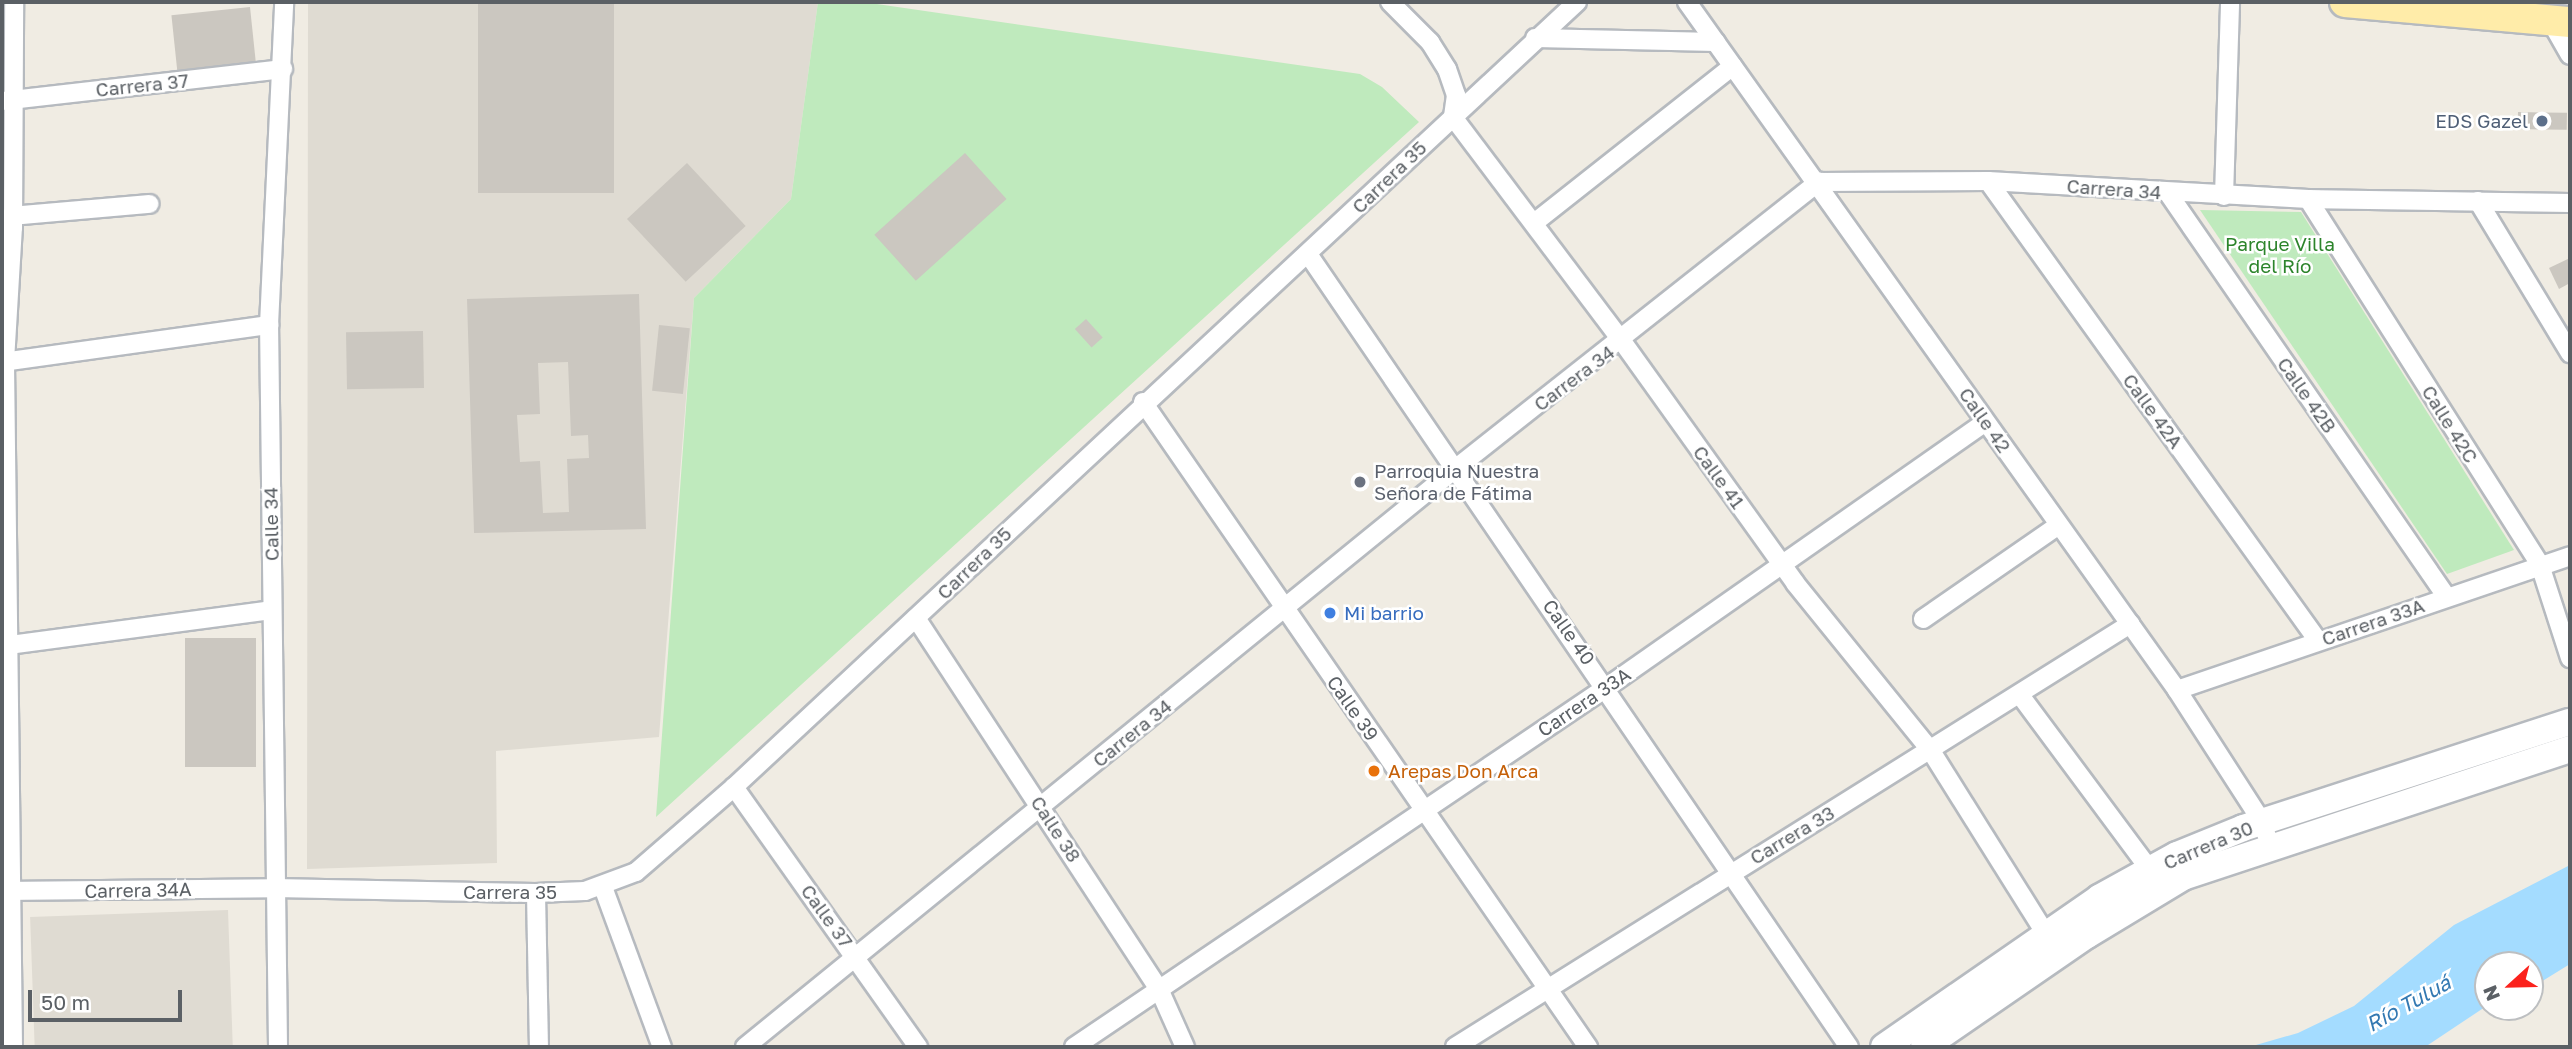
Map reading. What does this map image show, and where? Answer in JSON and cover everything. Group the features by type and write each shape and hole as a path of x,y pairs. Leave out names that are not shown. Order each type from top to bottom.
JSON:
{"main road":[{"path":"2345,2 2560,21"},
{"name":"Carrera 30","path":"1884,1047 2053,944 2266,834 2570,722"},
{"name":"Carrera 30","path":"1924,1047 2150,869 2570,749"}],"street":[{"path":"13,1047 5,892 4,362 9,224 8,100 14,2"},
{"name":"Calle 34","path":"278,1047 269,325 283,69 284,2"},
{"path":"1390,2 1430,43 1447,69 1456,95 1453,117"},
{"name":"Carrera 35","path":"274,888 537,893 603,887 657,858 1143,402 1308,254 1535,38 1577,2"},
{"name":"Calle 42","path":"1687,2 1819,182 2177,690 2266,834"},
{"path":"2224,196 2230,2"},
{"path":"2560,21 2570,55"},
{"path":"1535,38 1716,42"},
{"path":"1534,223 1733,66"},
{"name":"Carrera 37","path":"8,100 283,69"},
{"name":"Calle 41","path":"1453,117 1622,341 1782,565 1931,751 2053,944"},
{"name":"Carrera 34","path":"745,1047 1455,469 1622,341 1819,182 1988,181 2224,196 2570,203"},
{"name":"Calle 42A","path":"1988,181 2319,641"},
{"name":"Calle 42B","path":"2168,193 2446,596"},
{"name":"Calle 42C","path":"2308,199 2540,565 2570,658"},
{"path":"2479,201 2570,353"},
{"path":"9,224 149,204"},
{"name":"Calle 40","path":"1308,254 1607,687 1849,1047"},
{"path":"4,362 269,325"},
{"name":"Calle 39","path":"1143,402 1588,1047"},
{"name":"Carrera 33A","path":"1074,1047 1607,687 1986,422"},
{"path":"1923,620 2059,525"},
{"name":"Carrera 33A","path":"2177,690 2446,596 2570,556"},
{"path":"4,646 272,610"},
{"name":"Calle 38","path":"915,618 1042,807 1159,989 1185,1047"},
{"name":"Carrera 33","path":"1455,1047 2130,624"},
{"path":"2020,695 2150,869"},
{"name":"Calle 37","path":"734,787 918,1047"},
{"path":"603,887 662,1047"},
{"name":"Carrera 34A","path":"5,892 274,888"},
{"path":"537,893 539,1047"}],"shaded area":[{"path":"308,2 818,2 791,199 694,298 659,737 496,751 497,863 307,869"},
{"path":"228,910 233,1047 35,1047 30,917"}],"green space":[{"path":"818,2 863,2 1360,74 1382,87 1419,122 656,817 694,298 791,199"},
{"name":"Parque Villa del Río","path":"2200,210 2301,212 2514,550 2447,574"}],"water":[{"name":"Río Tuluá","path":"2570,865 2570,964 2544,980 2544,951 2474,951 2474,1014 2425,1047 2249,1047 2298,1033 2354,1006 2454,925"}],"building":[{"path":"478,2 614,2 614,193 478,193"},
{"path":"250,7 256,62 177,70 171,15"},
{"name":"EDS Gazel","path":"2518,112 2567,113 2567,130 2518,129"},
{"path":"965,153 1006,199 916,281 874,235"},
{"path":"687,163 746,226 686,282 627,219"},
{"path":"2570,258 2570,283 2559,289 2549,268"},
{"path":"639,294 646,529 474,533 467,299","holes":["568,362 571,436 588,435 589,458 567,459 569,512 543,513 540,461 520,462 517,415 540,414 538,363"]},
{"path":"1086,319 1103,338 1092,348 1075,329"},
{"path":"659,325 690,328 683,394 652,391"},
{"path":"423,331 424,388 347,389 346,332"},
{"path":"185,638 256,638 256,767 185,767"}],"place":[{"name":"EDS Gazel","path":"2542,121"},
{"name":"Parroquia Nuestra Señora de Fátima","path":"1360,482"},
{"name":"Mi barrio","path":"1330,613"},
{"name":"Arepas Don Arca","path":"1374,771"}]}
